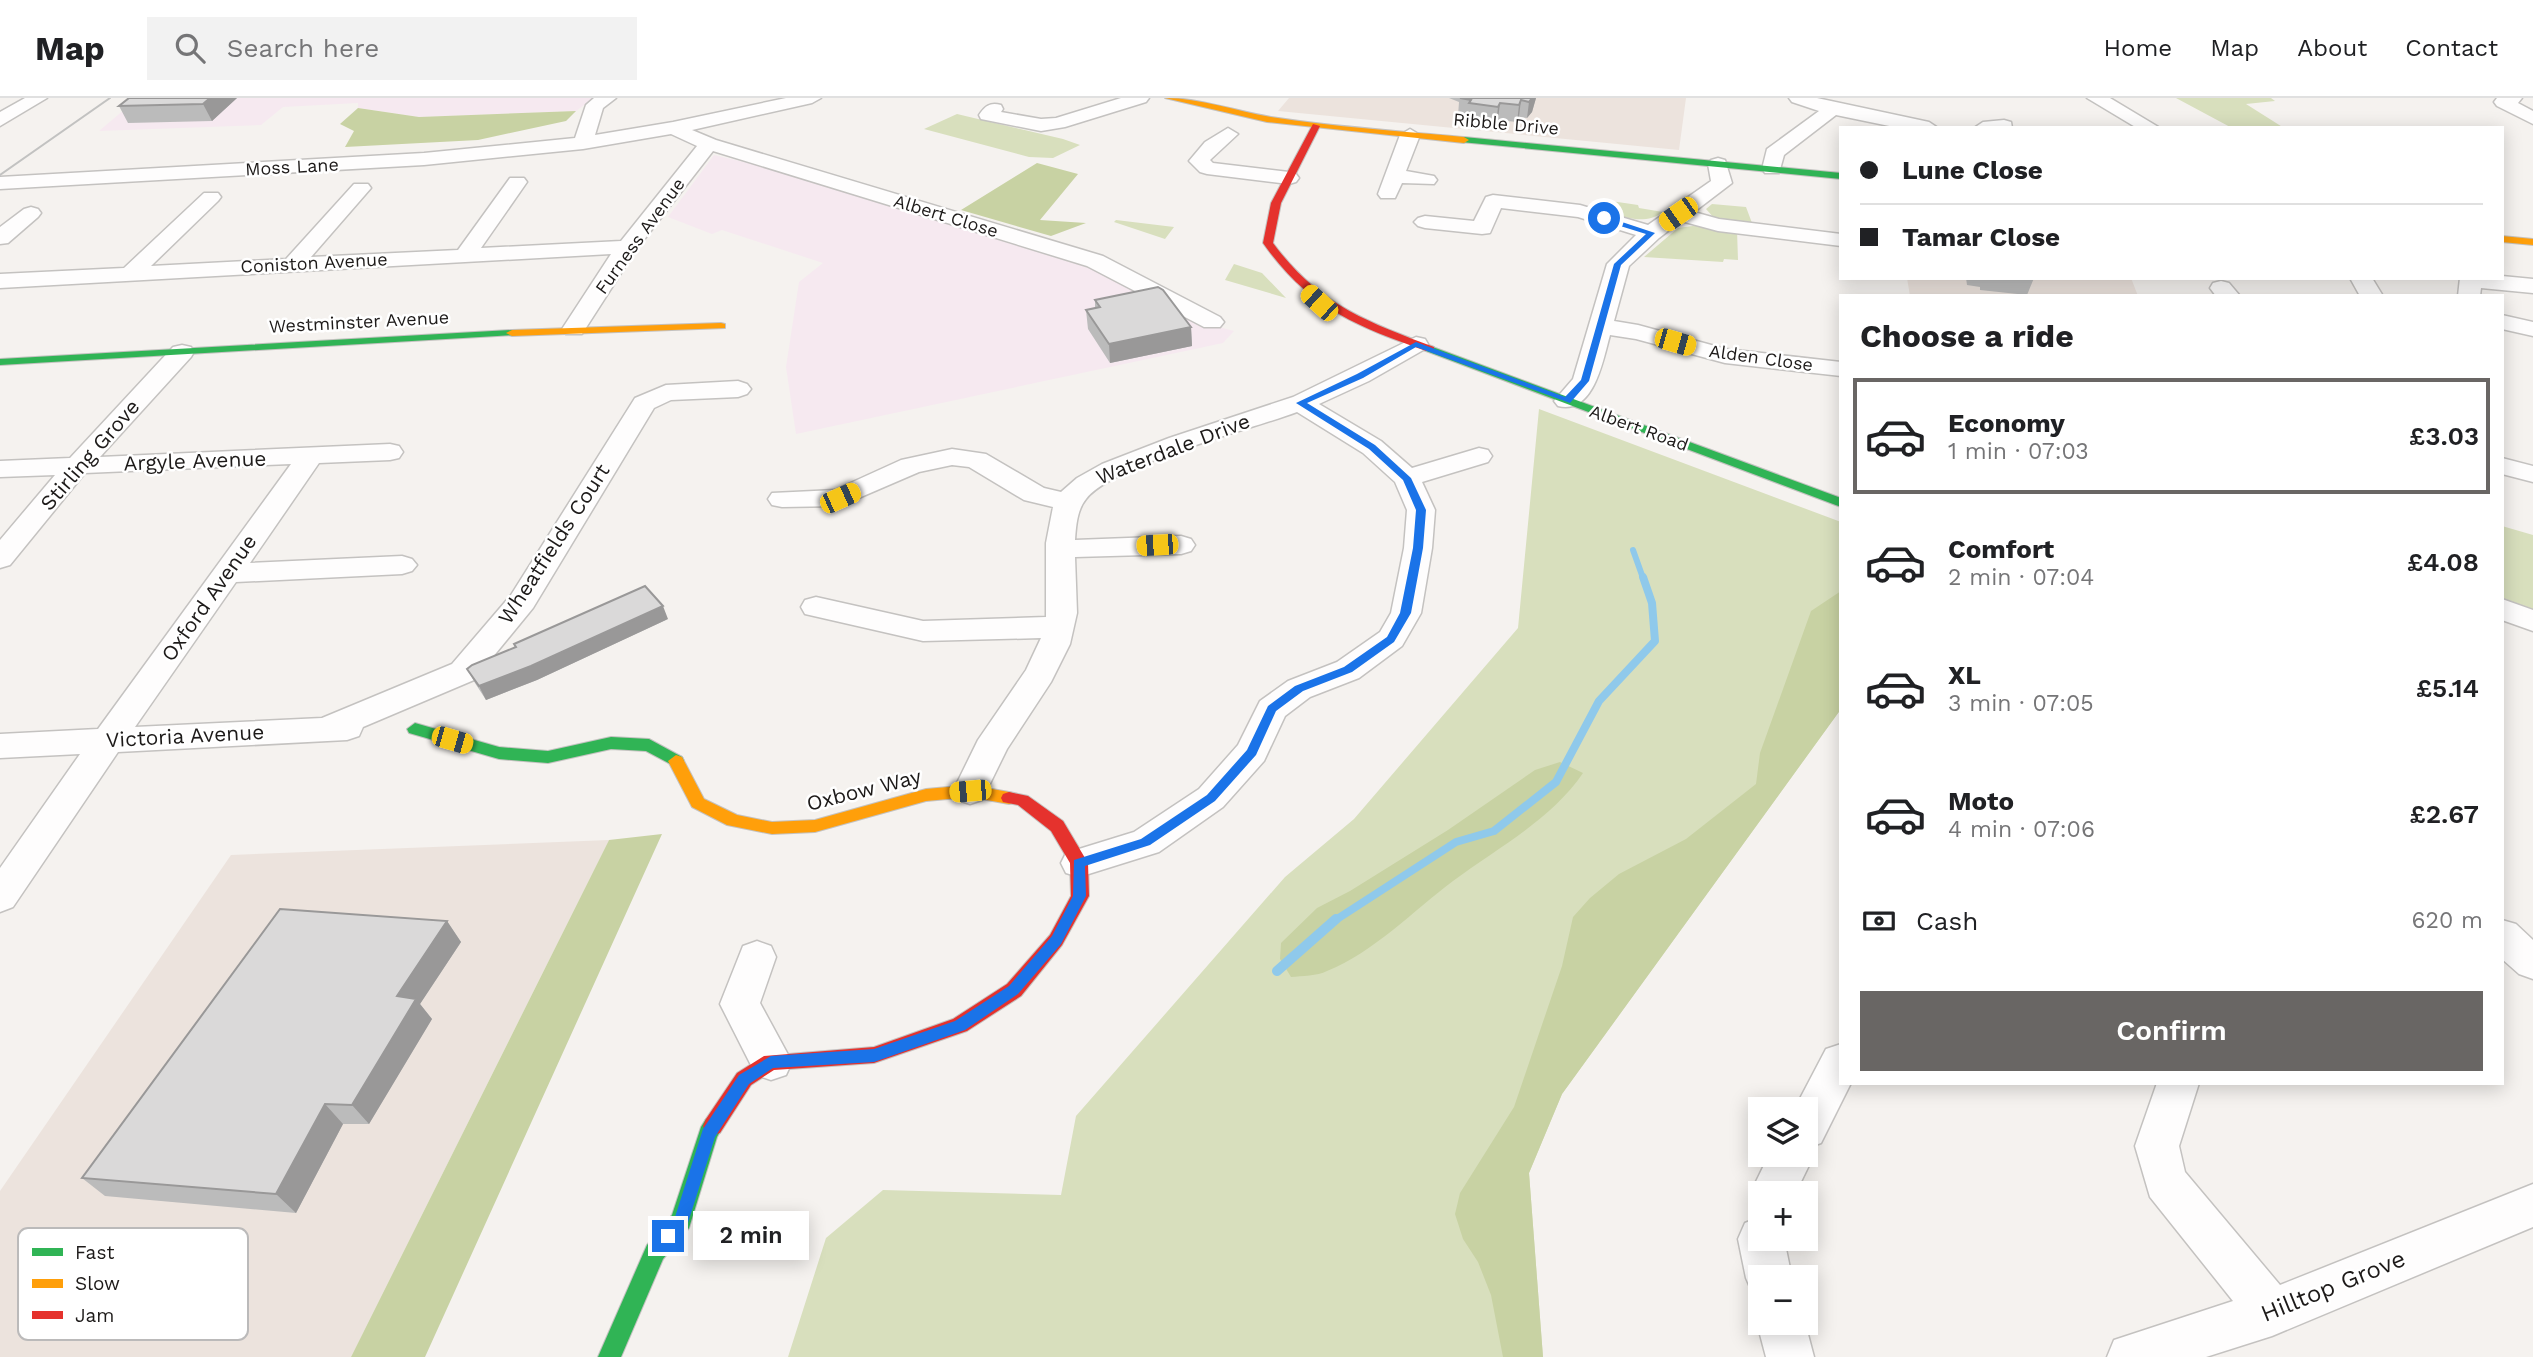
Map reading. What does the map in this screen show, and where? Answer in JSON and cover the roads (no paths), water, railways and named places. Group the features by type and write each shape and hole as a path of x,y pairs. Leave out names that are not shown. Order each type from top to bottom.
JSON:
{"street":[{"path":"0,120 38,98"},
{"path":"583,143 595,105 607,98"},
{"name":"Moss Lane","path":"8,183 424,159 583,143 673,128 812,98"},
{"path":"994,109 988,115 1041,125 1140,98"},
{"name":"Ribble Drive","path":"1169,98 1211,103 1316,126 1839,176"},
{"path":"1798,98 1833,109 1919,126"},
{"path":"2096,98 2147,126"},
{"path":"2513,98 2502,102 2533,118"},
{"path":"1772,169 1774,153 1833,109"},
{"path":"566,125 590,123"},
{"name":"Albert Road","path":"1316,126 1276,203 1268,243 1292,279 1319,303 1343,316 1416,344 1839,502"},
{"name":"Albert Close","path":"673,128 709,144 1095,261 1128,274 1184,309 1212,322"},
{"path":"56,164 483,142 531,129"},
{"path":"1228,134 1212,146 1199,161 1207,168 1289,178"},
{"path":"1410,135 1391,185 1427,180"},
{"name":"Furness Avenue","path":"574,330 627,247 709,144"},
{"path":"1567,401 1585,381 1618,264 1651,233 1722,183 1718,164"},
{"path":"465,255 517,182"},
{"path":"293,264 361,188"},
{"path":"131,273 211,197"},
{"path":"1425,222 1482,228 1493,201 1580,211 1651,233"},
{"path":"0,238 31,213"},
{"path":"1678,214 1718,225 1839,240"},
{"path":"2504,239 2533,242"},
{"name":"Coniston Avenue","path":"0,281 627,247"},
{"path":"2470,280 2533,286"},
{"path":"2504,322 2533,329"},
{"name":"Westminster Avenue","path":"0,362 574,330 721,326"},
{"name":"Alden Close","path":"1600,326 1638,332 1725,356 1839,369"},
{"name":"Waterdale Drive","path":"1069,503 1089,480 1119,466 1300,403 1360,376 1416,344"},
{"name":"Stirling Grove","path":"0,559 78,465 181,352"},
{"name":"Wheatfields Court","path":"326,729 463,672 522,601 644,403 666,393 738,389"},
{"path":"609,1357 655,1252 681,1221 708,1134 744,1079 771,1062 874,1055 960,1025 1014,990 1056,940 1080,896 1079,863 1146,842 1211,798 1252,752 1272,709 1299,688 1348,670 1391,639 1406,613 1418,548 1421,510 1407,478 1372,447 1300,403"},
{"name":"Argyle Avenue","path":"0,469 390,452"},
{"name":"Oxford Avenue","path":"108,740 310,457"},
{"path":"799,503 840,498 911,466 952,457 976,460 1034,494 1069,503 1063,519 1060,627 1044,669 993,744 970,791"},
{"path":"1407,478 1459,458"},
{"path":"2504,467 2533,474"},
{"path":"1062,550 1181,545"},
{"path":"227,573 402,565"},
{"path":"816,607 923,631 1060,627"},
{"path":"2504,610 2533,621"},
{"name":"Victoria Avenue","path":"0,746 370,727"},
{"name":"Oxbow Way","path":"415,729 499,754 548,757 611,743 649,745 676,761 698,803 733,821 772,828 815,826 926,795 970,791 1022,800 1057,826 1079,863"},
{"path":"0,897 108,740"},
{"path":"2504,937 2533,963"},
{"path":"757,957 740,1003 771,1062"},
{"path":"1818,1106 1839,1066"},
{"path":"2177,1085 2157,1146 2165,1182 2272,1312"},
{"name":"Hilltop Grove","path":"2130,1357 2272,1312 2533,1205"},
{"path":"1784,1335 1790,1357"}],"waterway":[{"path":"1633,550 1643,578"},
{"path":"1334,921 1456,842 1494,831 1556,782 1599,701 1655,641 1652,603 1643,577"},
{"path":"1277,971 1336,919"}],"tram line":[{"path":"0,175 110,98"}]}
